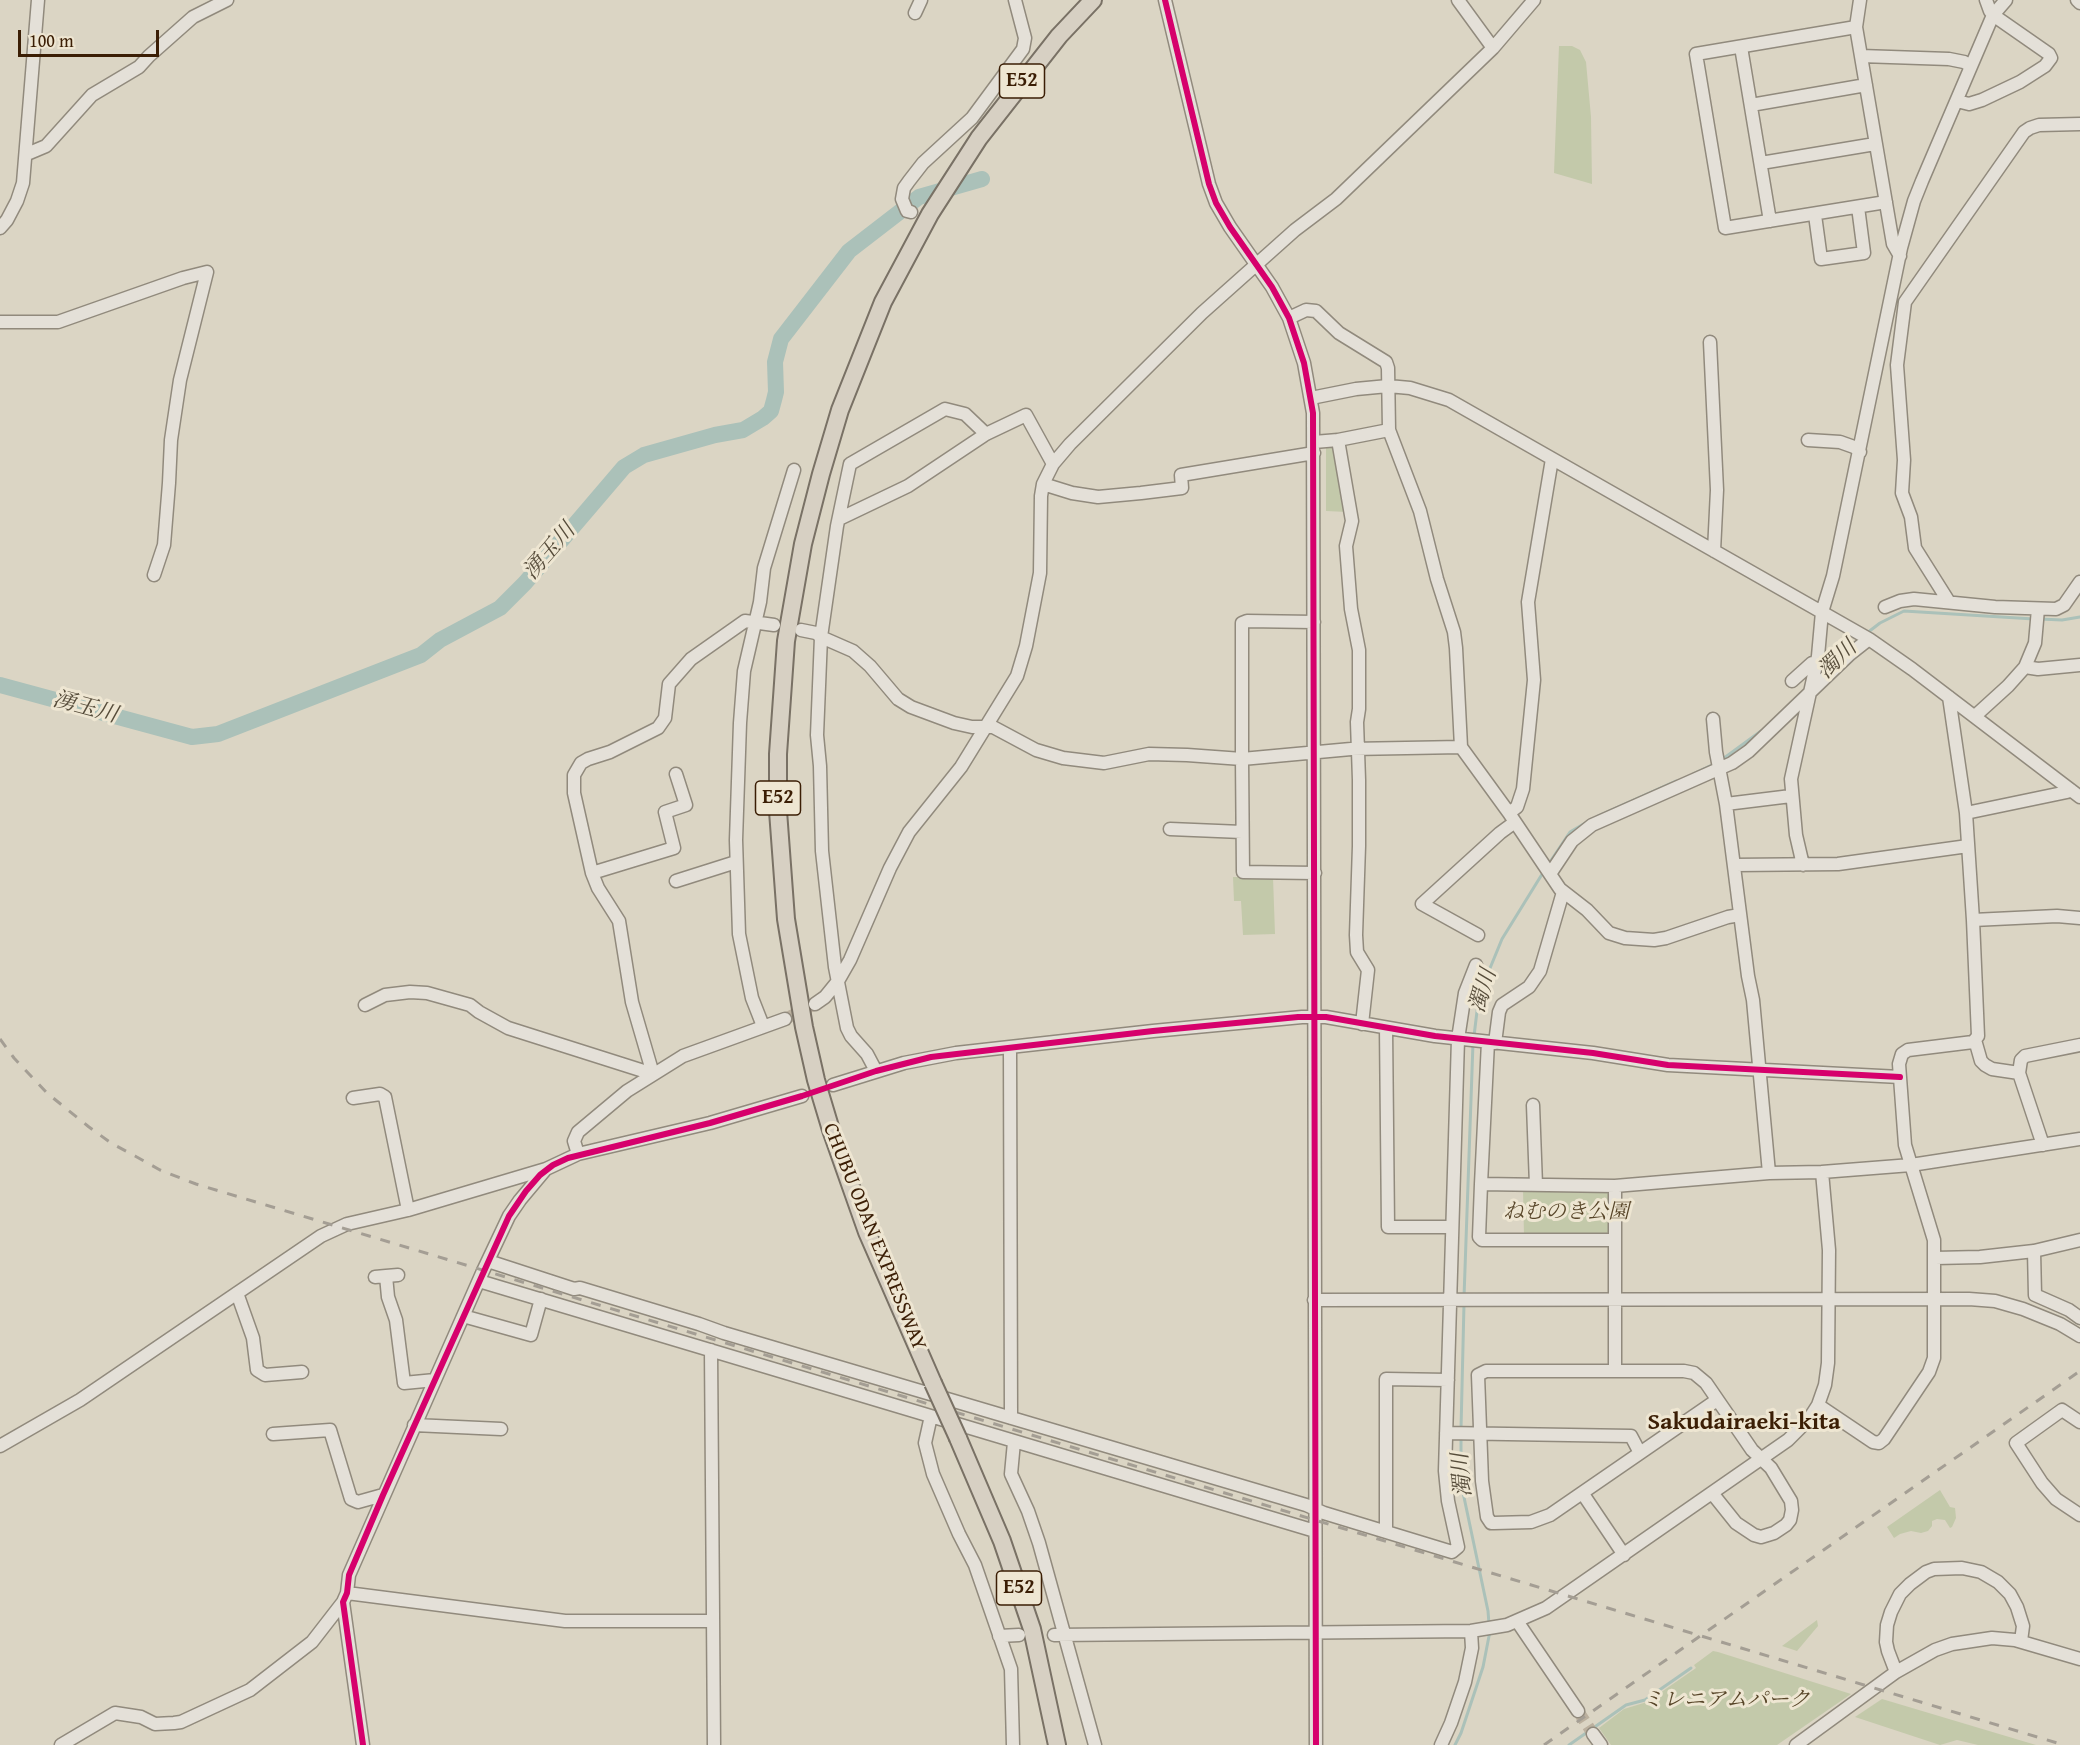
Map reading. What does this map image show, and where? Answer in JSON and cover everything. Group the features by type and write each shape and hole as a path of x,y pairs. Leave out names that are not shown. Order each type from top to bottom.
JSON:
{"highway":[{"name":"CHUBU ODAN EXPRESSWAY","path":"1057,1745 1032,1629 1007,1551 867,1232 816,1080 804,1027 786,919 778,811 780,722 786,640 803,543 840,410 860,356 883,302 930,214 959,168 1022,81 1059,36 1093,0"}],"street":[{"path":"0,228 17,201 23,183 38,0"},
{"path":"27,154 46,147 92,95 139,67 193,18 227,0"},
{"path":"915,14 921,0"},
{"path":"907,209 904,188 915,172 972,118 1023,49 1025,38 1016,0"},
{"path":"1165,0 1209,184 1216,203 1230,228 1272,287 1289,318 1304,363 1311,398 1314,448 1316,1745"},
{"path":"1458,0 1493,48"},
{"path":"815,1004 825,997 838,981 850,960 900,848 919,819 961,767 1017,676 1026,646 1040,573 1039,509 1043,484 1053,464 1070,444 1202,313 1295,230 1336,199 1493,48 1534,0"},
{"path":"1860,0 1856,27 1893,244 1900,256"},
{"path":"1958,101 1969,104 1982,100 2020,82 2045,66 2051,58 2049,54 1993,15 1986,0"},
{"path":"1803,865 1796,835 1791,779 1815,666 1822,612 1833,576 1900,256 1914,201 1993,15 2006,0"},
{"path":"1856,27 1696,54 1725,228 1886,202"},
{"path":"1741,47 1770,221"},
{"path":"1861,56 1949,59 1971,66"},
{"path":"1751,105 1866,85"},
{"path":"1949,602 1915,548 1913,523 1902,494 1904,460 1897,365 1905,302 2024,132 2039,125 2080,124"},
{"path":"1761,163 1875,144"},
{"path":"1815,215 1821,259 1864,252 1858,207"},
{"path":"0,322 58,322 183,278 207,272 180,380 171,440 170,483 164,545 154,575"},
{"path":"1892,300 1905,302"},
{"path":"1289,318 1306,310 1316,311 1339,333 1386,362 1389,430 1420,511 1437,579 1454,632 1461,747 1563,892 1587,910 1609,933 1625,938 1654,940 1666,938 1740,915"},
{"path":"1710,342 1717,490 1714,551"},
{"path":"1311,398 1356,389 1388,386 1410,388 1449,400 1863,636 1975,716 2075,793"},
{"path":"876,1071 867,1054 847,1028 838,981 822,851 817,735 820,637 839,519 850,464 879,447 945,409 965,414 986,434"},
{"path":"839,519 908,486 986,434 1026,416 1053,464"},
{"path":"1043,484 1072,493 1098,497 1182,488 1181,475 1389,430"},
{"path":"1338,440 1352,521 1346,546 1351,609 1359,650 1357,750 1359,846 1356,935 1357,952 1368,970 1362,1024"},
{"path":"1808,440 1840,442 1860,452"},
{"path":"1478,936 1422,904 1500,833 1512,818 1523,789 1534,680 1528,602 1552,459"},
{"path":"763,1026 752,998 740,934 736,862 738,764 744,671 767,552 788,475"},
{"path":"1885,607 1914,599 2038,610 2056,609 2064,605 2080,582"},
{"path":"1975,716 2025,667 2035,643 2038,610"},
{"path":"653,1074 632,1002 619,921 598,888 592,873 574,793 574,775 588,759 610,752 658,728 665,718 669,684 691,659 739,624 750,620 774,625"},
{"path":"1314,622 1247,621 1242,623 1242,832 1243,872 1315,873"},
{"path":"801,630 816,633 820,637 853,651 870,666 898,699 910,707 954,723 999,729 1049,755 1089,762 1115,762 1149,754 1242,759 1357,750 1461,747"},
{"path":"1549,873 1572,841 1592,825 1718,762 1749,751 1850,654 1863,636"},
{"path":"1792,681 1812,663 1815,666"},
{"path":"2025,667 2038,669 2080,665"},
{"path":"1949,697 1966,813 1978,1036 1975,1040 1981,1061 1985,1065 1992,1069 2019,1073"},
{"path":"1713,719 1753,1000 1769,1173"},
{"path":"592,873 674,848 665,831 664,812 686,805 681,779"},
{"path":"1966,813 2067,792 2075,793"},
{"path":"1726,804 1791,796"},
{"path":"1170,829 1242,832"},
{"path":"1734,865 1838,864 1968,846"},
{"path":"682,875 736,862"},
{"path":"1563,892 1540,971 1529,987 1502,1005 1487,1042 1479,1237 1482,1240 1615,1240"},
{"path":"1973,920 2057,916 2080,918"},
{"path":"488,1261 574,1289 580,1288 1452,1552 1458,1547 1446,1486 1448,1380 1453,1299 1452,1227 1460,1039 1465,993 1476,965"},
{"path":"365,1005 385,995 410,992 427,993 470,1005 508,1028 653,1074"},
{"path":"833,1085 931,1057 1298,1017 1314,1017 1460,1039 1593,1053 1668,1065 1900,1077"},
{"path":"578,1154 575,1137 586,1125 627,1091 653,1074 683,1056 785,1019"},
{"path":"1386,1028 1388,1227 1452,1227"},
{"path":"1818,1405 1873,1442 1879,1443 1884,1439 1932,1365 1935,1350 1933,1231 1905,1145 1900,1058 1905,1052 1975,1040"},
{"path":"2043,1145 2019,1073 2021,1060 2025,1056 2080,1045"},
{"path":"1010,1047 1011,1418"},
{"path":"352,1098 375,1094 385,1097 408,1210"},
{"path":"0,1446 80,1400 321,1236 347,1224 408,1210 546,1169 578,1154 710,1123 802,1096"},
{"path":"1533,1106 1536,1185"},
{"path":"1481,1184 1615,1186 1769,1173 1822,1172 1911,1165 2080,1139"},
{"path":"363,1745 345,1598 349,1575 509,1216 546,1169"},
{"path":"1059,1634 1475,1630 1516,1621 1551,1605 1788,1440 1809,1419 1818,1405 1825,1385 1828,1363 1829,1250 1822,1172"},
{"path":"1615,1186 1615,1371"},
{"path":"1935,1258 1980,1257 2034,1251 2080,1240"},
{"path":"2034,1251 2035,1295 2069,1310 2080,1318"},
{"path":"387,1276 388,1297 396,1320 404,1383 435,1380"},
{"path":"479,1281 1315,1531"},
{"path":"237,1293 253,1338 257,1370 265,1375 295,1376"},
{"path":"463,1316 531,1335 541,1299"},
{"path":"1314,1300 1969,1299 2003,1303 2042,1316 2080,1336"},
{"path":"711,1350 714,1745"},
{"path":"1712,1493 1736,1523 1754,1535 1767,1536 1786,1525 1791,1515 1791,1501 1771,1468 1752,1450 1706,1383 1694,1373 1486,1371 1478,1375 1473,1433 1491,1523 1531,1522 1550,1515 1717,1400"},
{"path":"1386,1531 1386,1379 1448,1380"},
{"path":"2080,1422 2062,1410 2016,1443 2042,1483 2056,1499 2080,1515"},
{"path":"931,1416 926,1443 933,1474 959,1534 975,1564 1013,1675 1013,1745"},
{"path":"414,1425 501,1429"},
{"path":"273,1434 330,1430 351,1499 358,1502 383,1495"},
{"path":"1448,1433 1631,1436 1640,1453"},
{"path":"1014,1442 1011,1473 1039,1543 1059,1634 1095,1745"},
{"path":"1582,1494 1624,1555"},
{"path":"1896,1672 1886,1642 1887,1625 1891,1612 1900,1593 1918,1578 1934,1569 1962,1568 1982,1572 1998,1582 2010,1594 2017,1607 2023,1626 2021,1641"},
{"path":"345,1598 565,1621 713,1621"},
{"path":"62,1745 115,1713 141,1717 155,1724 181,1722 250,1690 312,1642 345,1598"},
{"path":"1516,1621 1578,1711"},
{"path":"1441,1745 1465,1682 1475,1630"},
{"path":"999,1636 1019,1635"},
{"path":"1796,1745 1896,1672 1935,1650 1952,1644 1992,1638 2021,1641 2080,1659"},
{"path":"1593,1734 1601,1745"}],"green space":[{"path":"1559,46 1572,46 1580,50 1586,62 1591,117 1592,184 1554,173"},
{"path":"1336,447 1347,512 1326,511 1326,448"},
{"path":"1233,877 1273,877 1275,934 1243,935 1241,901 1234,901"},
{"name":"ねむのき公園","path":"1523,1189 1605,1189 1609,1194 1609,1231 1604,1236 1524,1236"},
{"path":"1940,1490 1950,1507 1955,1508 1956,1518 1952,1527 1950,1528 1945,1520 1937,1519 1932,1521 1932,1526 1928,1531 1921,1533 1911,1531 1894,1538 1887,1527"},
{"path":"1817,1620 1818,1626 1797,1651 1782,1646"},
{"name":"ミレニアムパーク","path":"1713,1651 1851,1694 1777,1745 1611,1745 1599,1728 1624,1709 1647,1702 1696,1668 1694,1665"},
{"path":"1882,1699 2036,1745 1978,1745 1957,1740 1940,1745 1855,1717"}],"waterway":[{"name":"湧玉川","path":"0,685 192,737 218,734 421,655 440,640 500,608 525,583 624,467 644,455 715,435 743,430 763,418 771,411 776,392 775,362 781,339 849,251 919,197 982,179"},
{"name":"濁川","path":"1867,633 1880,623 1904,611 2034,619"},
{"name":"濁川","path":"2040,619 2062,620 2080,617"},
{"name":"濁川","path":"1720,761 1761,731"},
{"name":"濁川","path":"1693,774 1714,764"},
{"name":"濁川","path":"1598,816 1676,781"},
{"name":"濁川","path":"1548,865 1570,832 1587,822"},
{"name":"濁川","path":"1474,1036 1479,995 1502,939 1544,871"},
{"name":"濁川","path":"1464,1297 1473,1043"},
{"name":"濁川","path":"1461,1429 1464,1304"},
{"name":"濁川","path":"1461,1436 1461,1483 1489,1624"},
{"name":"濁川","path":"1455,1745 1483,1667 1490,1631"},
{"path":"1569,1745 1626,1705 1645,1700 1691,1668"}],"tunnel":[{"path":"785,1019 815,1004"},
{"path":"1578,1711 1593,1734"}],"railway":[{"path":"0,1039 14,1058 47,1093 89,1127 111,1143 160,1170 196,1184 2064,1745"},
{"path":"1544,1745 2080,1371"}],"cycle path":[{"path":"1165,0 1209,184 1216,203 1230,227 1272,287 1289,318 1304,363 1313,413 1316,1745"},
{"path":"363,1745 343,1602 347,1593 349,1575 509,1216 540,1175 553,1165 568,1158 710,1123 876,1071 931,1057 1298,1017 1326,1017 1435,1036 1593,1053 1668,1065 1900,1077"}],"district":[{"name":"Sakudairaeki-kita","path":"1744,1423"}]}
